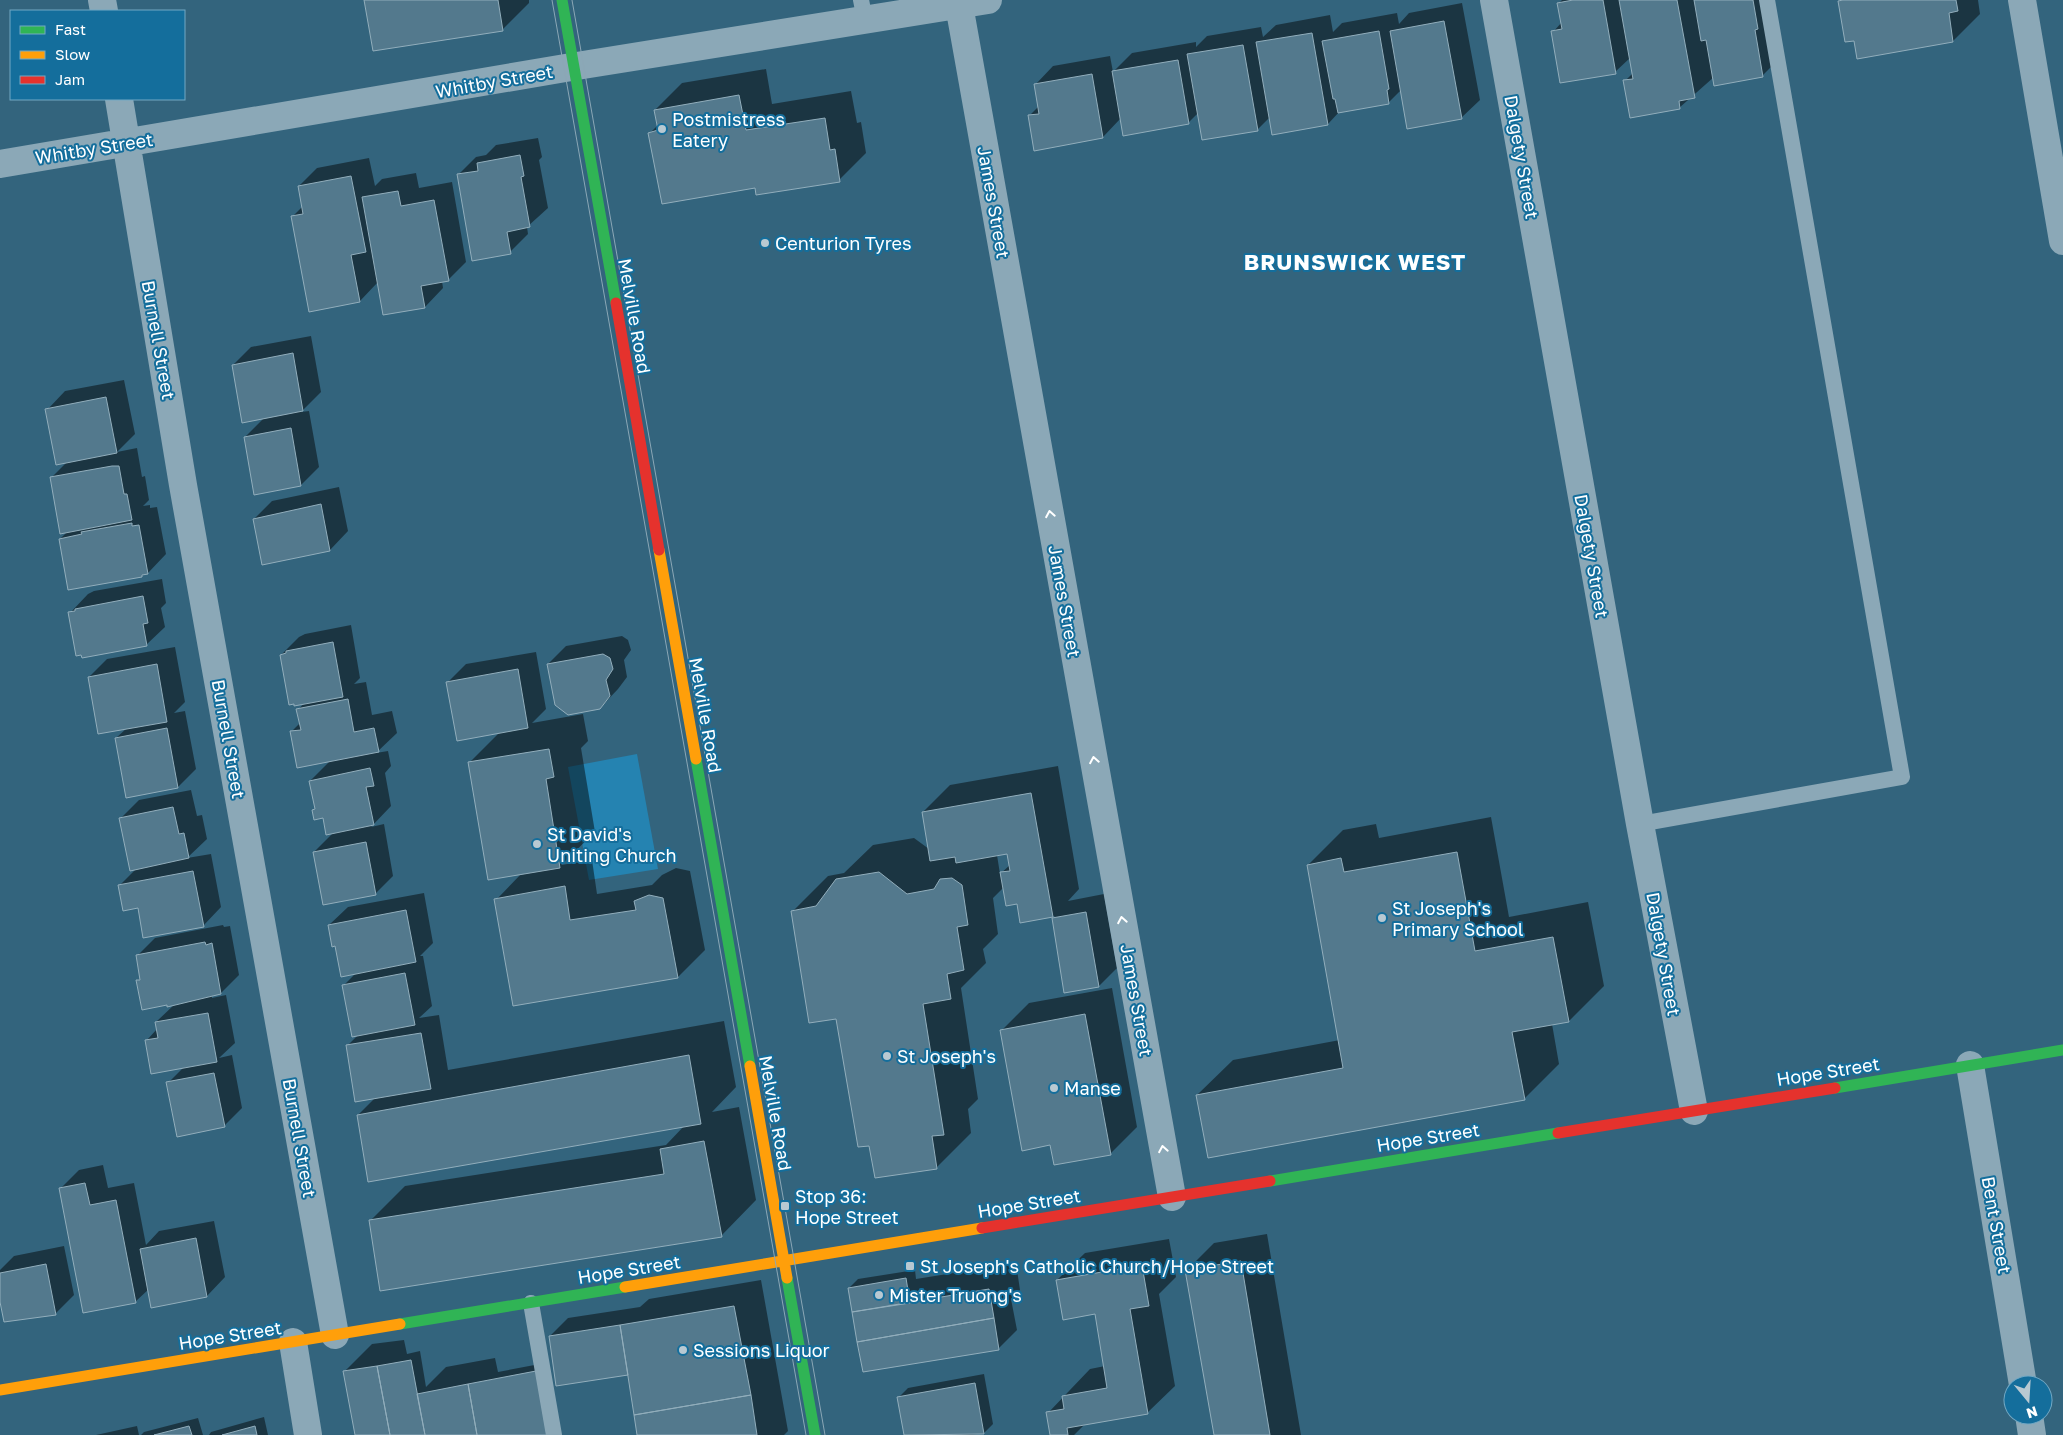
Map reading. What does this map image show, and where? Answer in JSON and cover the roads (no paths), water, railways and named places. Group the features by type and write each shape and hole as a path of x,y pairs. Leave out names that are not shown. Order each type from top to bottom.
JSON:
{"street":[{"name":"Melville Road","path":"562,0 815,1435"},
{"name":"Whitby Street","path":"0,164 573,67 863,10 959,5 988,0"},
{"name":"Dalgety Street","path":"1494,0 1640,824 1694,1111"},
{"path":"2022,0 2063,241"},
{"name":"James Street","path":"959,5 1172,1197"},
{"name":"Burnell Street","path":"119,100 183,485 335,1335"},
{"name":"Hope Street","path":"0,1390 2063,1050"},
{"name":"Bent Street","path":"1970,1065 2022,1375"},
{"path":"293,1342 308,1435"}],"lane":[{"path":"1640,824 1902,777 1767,0"},
{"path":"531,1303 554,1435"}],"tram line":[{"path":"552,0 806,1435"},
{"path":"572,0 825,1435"}],"place":[{"name":"Postmistress Eatery","path":"662,129"},
{"name":"Centurion Tyres","path":"765,243"},
{"name":"St David's Uniting Church","path":"537,844"},
{"name":"St Joseph's Primary School","path":"1382,918"},
{"name":"St Joseph's","path":"887,1056"},
{"name":"Manse","path":"1054,1088"},
{"name":"Stop 36: Hope Street","path":"785,1206"},
{"name":"St Joseph's Catholic Church/Hope Street","path":"910,1266"},
{"name":"Mister Truong's","path":"879,1295"},
{"name":"Sessions Liquor","path":"683,1350"}],"district":[{"name":"BRUNSWICK WEST","path":"1355,261"}]}
